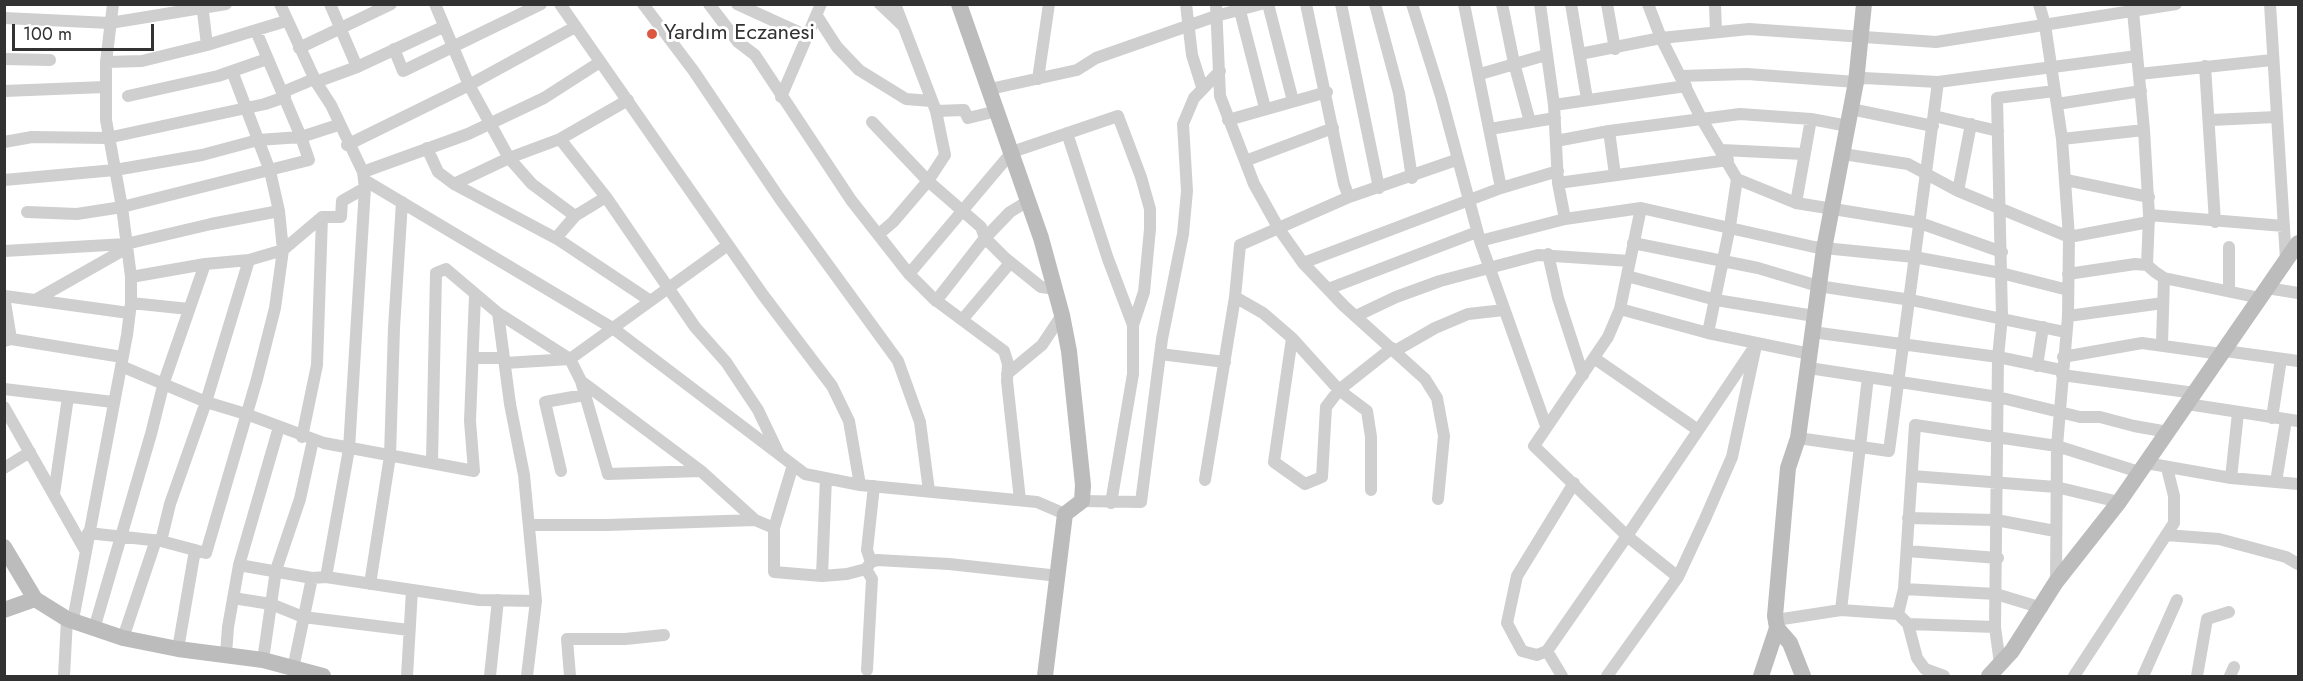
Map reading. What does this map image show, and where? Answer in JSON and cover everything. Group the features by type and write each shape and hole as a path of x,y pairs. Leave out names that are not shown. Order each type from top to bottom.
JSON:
{"street":[{"path":"64,676 70,619 122,361 130,308 131,277 122,207 107,138 106,62 113,4"},
{"path":"4,18 110,23 226,4"},
{"path":"280,4 315,81 331,105 364,180 349,449 326,577"},
{"path":"330,4 357,67"},
{"path":"299,48 391,4"},
{"path":"435,4 469,85 509,158 532,184 575,216"},
{"path":"393,49 403,71 541,4"},
{"path":"560,4 728,245 832,386 849,421 860,485"},
{"path":"643,4 693,70 780,199 898,361 920,422 929,491"},
{"path":"709,4 738,42 755,55 851,200 909,274 936,301 1004,351 1008,364 1007,374 1020,500"},
{"path":"737,4 807,36"},
{"path":"880,4 905,28"},
{"path":"879,234 893,222 928,181 945,155 933,106 896,4"},
{"path":"959,4 1012,152 1062,315 1072,378 1083,485 1082,501"},
{"path":"1038,78 1049,4"},
{"path":"1186,4 1187,27 1202,87"},
{"path":"990,89 1077,70 1096,58 1187,27 1216,10 1261,4"},
{"path":"1268,4 1293,101"},
{"path":"1306,4 1344,184 1350,197"},
{"path":"1341,4 1379,188"},
{"path":"1375,4 1399,93 1412,178"},
{"path":"1412,4 1441,96 1456,160 1478,236 1491,266 1504,310 1546,426"},
{"path":"1464,4 1480,74 1501,188"},
{"path":"1502,4 1514,63 1530,122"},
{"path":"1540,4 1555,111 1558,177 1565,219"},
{"path":"1571,4 1587,99"},
{"path":"1607,4 1615,49"},
{"path":"1648,4 1701,118 1725,155 1737,179 1724,261 1708,333"},
{"path":"1714,4 1716,32"},
{"path":"1761,676 1776,624 1788,468 1798,438 1824,249 1856,82 1864,4"},
{"path":"2039,4 2045,25 2062,139 2069,237 2068,316 2057,446 2056,582"},
{"path":"1580,54 1662,38 1749,29 1862,35 1936,42 2176,4"},
{"path":"2270,4 2286,260"},
{"path":"202,7 207,45"},
{"path":"1244,8 1265,108"},
{"path":"781,97 819,10"},
{"path":"819,10 837,47 859,70 906,99 933,106 964,110 968,118 997,111"},
{"path":"1216,10 1220,96 1245,161 1279,229 1303,263 1356,316 1425,379 1437,399 1444,436 1438,499"},
{"path":"2133,11 2149,197 2147,265"},
{"path":"106,62 142,61 207,45 286,21"},
{"path":"4,142 32,137 107,138 246,108 357,67 443,27"},
{"path":"347,144 469,85 575,27"},
{"path":"27,212 77,214 122,207 309,160 302,137 256,31"},
{"path":"1480,74 1546,55"},
{"path":"1490,129 1530,122 1587,99 1683,81 1747,74 1856,82 1864,78 1906,82 1938,81 2138,56"},
{"path":"4,59 50,60"},
{"path":"128,96 186,84 267,59"},
{"path":"2139,74 2272,60"},
{"path":"131,277 205,264 249,260 283,250 322,217 340,217 342,201 364,180 427,148 468,135 544,98 600,62"},
{"path":"2205,66 2211,120 2215,222"},
{"path":"88,533 159,541 206,553 275,308 283,250 279,212 270,171 232,71"},
{"path":"1045,676 1065,514 1082,501 1141,502 1160,354 1183,234 1187,191 1183,124 1194,98 1202,87 1220,71"},
{"path":"1798,438 1889,451 1911,300 1914,257 1938,81"},
{"path":"4,91 105,87"},
{"path":"1995,670 1998,558 1996,520 1998,357 2002,317 1997,98 2056,98 2141,91"},
{"path":"1228,120 1326,92"},
{"path":"454,184 509,158 560,139 627,100"},
{"path":"1556,141 1609,131 1740,114 1811,119 1849,117 1933,121 1971,124 1998,131"},
{"path":"909,274 1012,152 1119,116 1150,208 1150,229 1144,291 1133,325 1133,374 1111,503"},
{"path":"2211,120 2276,117"},
{"path":"1796,203 1811,119"},
{"path":"872,122 928,181 981,227 985,238 1010,263 1041,287 1055,289"},
{"path":"1958,191 1971,124"},
{"path":"4,180 114,170 202,155 258,140 302,137 338,125"},
{"path":"1245,161 1333,128"},
{"path":"2062,139 2144,130"},
{"path":"1609,131 1615,175"},
{"path":"1067,133 1108,259 1133,325"},
{"path":"560,139 606,197 695,327 726,362 763,417 779,454"},
{"path":"427,148 438,172 454,184 556,238 649,300"},
{"path":"1303,263 1501,188 1558,177 1615,175 1725,155 1804,154"},
{"path":"1843,154 1908,164 1958,191 2069,237 2149,218 2284,226"},
{"path":"1205,480 1235,297 1240,245 1350,197 1412,178 1456,160"},
{"path":"1737,179 1796,203 1920,223 2002,252"},
{"path":"364,180 614,329 805,474 860,485 1037,502 1065,514"},
{"path":"2066,180 2149,197"},
{"path":"556,238 575,216 606,197"},
{"path":"936,301 985,238 1010,212 1028,201"},
{"path":"370,584 390,456 394,328 402,202"},
{"path":"1641,208 1620,309 1608,337 1534,446 1627,536 1678,577"},
{"path":"1328,289 1478,236 1565,219 1641,208 1730,226 1824,249 1914,257 2001,273 2068,290"},
{"path":"4,251 126,246 211,224 279,212"},
{"path":"263,660 276,570 300,499 317,365 322,217"},
{"path":"1634,243 1724,261 1804,280 1818,286 1911,300 2002,317 2065,332"},
{"path":"1995,670 2042,608 2056,582 2119,502 2298,243"},
{"path":"472,358 504,360 570,358 614,329 649,300 728,245"},
{"path":"37,299 126,246"},
{"path":"2229,247 2229,290"},
{"path":"1356,316 1396,297 1491,266 1548,254 1630,261"},
{"path":"1548,254 1558,298 1583,375"},
{"path":"123,638 206,402 249,260"},
{"path":"962,320 1010,263"},
{"path":"94,629 122,538 164,382 205,264"},
{"path":"2068,273 2135,264 2147,265 2164,278 2229,290 2264,293 2298,292"},
{"path":"432,462 436,273 446,269 498,313 570,358 581,381 608,474 701,471"},
{"path":"1627,276 1904,345 1998,357 2191,398 2238,413 2292,420 2276,482"},
{"path":"2162,344 2164,278"},
{"path":"189,309 130,308 4,296 8,340 122,361 206,402 246,414 307,439 349,449 474,471 470,421 475,294"},
{"path":"1235,297 1263,313 1292,338 1340,390 1367,411 1371,437 1371,490"},
{"path":"2068,316 2163,303"},
{"path":"1620,309 1708,333 1757,343 1868,377 1998,397 2080,417 2100,417 2168,432"},
{"path":"1292,338 1274,462 1305,484 1322,477 1326,407 1340,390 1394,349 1457,318 1468,314 1504,310"},
{"path":"498,313 530,525 536,601 527,676"},
{"path":"1007,374 1025,362 1042,345 1062,315"},
{"path":"2037,366 2043,327"},
{"path":"1574,483 1517,576 1507,623 1522,651 1537,655 1547,651 1757,343"},
{"path":"1607,676 1678,577 1731,457 1757,343"},
{"path":"2063,357 2142,343 2298,361"},
{"path":"1160,354 1225,362"},
{"path":"1594,358 1698,430"},
{"path":"2272,418 2281,359"},
{"path":"1841,610 1868,377"},
{"path":"581,381 701,471 754,520 774,528"},
{"path":"4,389 112,402"},
{"path":"561,471 545,402 584,395"},
{"path":"54,494 68,397"},
{"path":"4,406 9,426 30,452 85,550"},
{"path":"2231,478 2238,413"},
{"path":"1898,614 1904,589 1915,425 1998,435 2057,446 2142,468 2167,468 2231,478 2298,484"},
{"path":"226,654 239,564 279,427"},
{"path":"4,468 30,452"},
{"path":"793,465 774,528 774,572 822,576 868,566 950,564 1059,576"},
{"path":"2074,676 2174,523 2175,511 2167,468"},
{"path":"1912,476 1997,481 2056,488 2119,502"},
{"path":"822,576 826,478"},
{"path":"867,670 872,579 867,550 874,486"},
{"path":"1908,518 1996,520 2055,531"},
{"path":"530,525 754,520"},
{"path":"2166,536 2219,539 2286,557 2298,564"},
{"path":"4,547 35,599 70,619 94,629 123,638 178,649 263,660 322,676"},
{"path":"178,649 195,550"},
{"path":"1907,551 1998,558"},
{"path":"239,564 312,578 326,577 498,600 536,601"},
{"path":"293,669 312,578"},
{"path":"1904,589 1996,594 2042,608"},
{"path":"407,676 412,590"},
{"path":"233,598 271,604 303,617 409,630"},
{"path":"4,610 35,599"},
{"path":"490,676 498,600"},
{"path":"2143,676 2177,600"},
{"path":"1776,624 1841,610 1898,614 1908,624 1917,658 1925,669 1944,676"},
{"path":"2198,676 2207,619 2229,612"},
{"path":"1776,624 1790,644 1803,676"},
{"path":"1908,624 1995,627"},
{"path":"570,676 567,639 625,639 664,635"},
{"path":"1547,651 1562,676"}],"place":[{"name":"Yardım Eczanesi","path":"652,34"}]}
